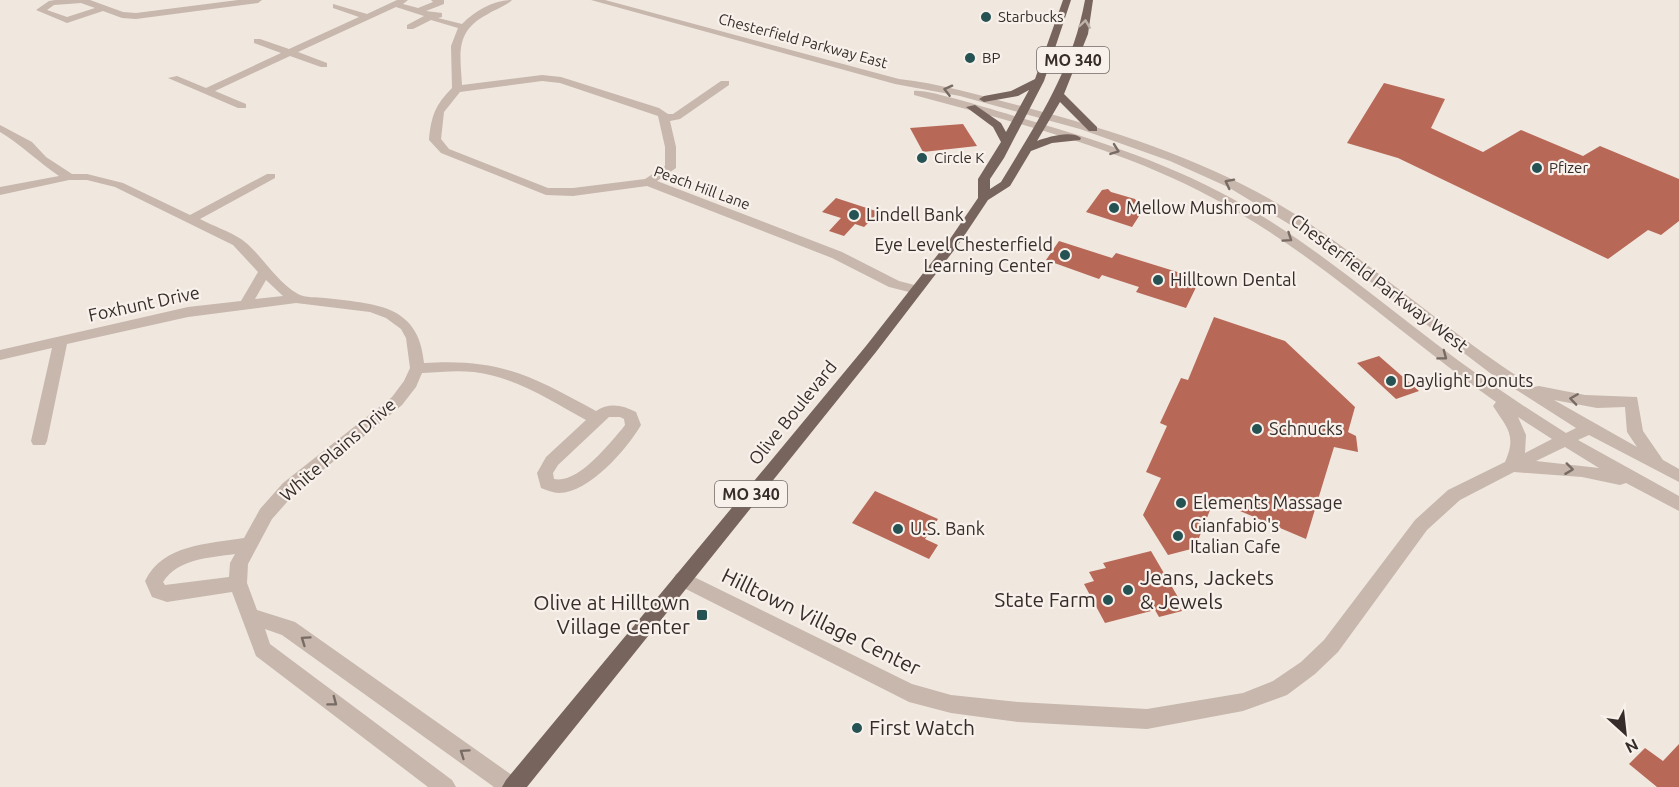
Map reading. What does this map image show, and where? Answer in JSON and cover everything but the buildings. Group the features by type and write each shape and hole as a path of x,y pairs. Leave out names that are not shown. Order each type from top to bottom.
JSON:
{"main road":[{"name":"Olive Boulevard","path":"984,198 984,179 1039,81 1067,0"},
{"name":"Olive Boulevard","path":"513,787 917,290 984,198 1006,184 1059,94 1083,34 1089,0"},
{"path":"984,99 1014,94 1039,81"},
{"path":"1059,94 1070,108 1093,129"},
{"path":"971,107 997,125 1006,141"},
{"path":"1026,149 1053,140 1076,138"}],"street":[{"path":"112,0 99,7 67,20 40,10 52,3 82,0 99,7 122,15 136,16 258,0"},
{"path":"419,10 441,2 435,0"},
{"path":"508,0 468,23 457,41 457,89 542,78 561,80 655,110 663,114 672,161 670,168 648,182"},
{"name":"Chesterfield Parkway East","path":"595,0 899,82 926,84 984,99 1024,110 1042,121"},
{"path":"207,91 400,2 432,16 435,20 468,23"},
{"path":"336,6 367,17"},
{"path":"410,27 432,16"},
{"path":"256,41 324,65"},
{"path":"172,78 242,106"},
{"name":"Chesterfield Parkway East","path":"899,82 917,93 1018,121 1042,121"},
{"path":"664,118 676,117 725,83"},
{"name":"Peach Hill Lane","path":"457,89 436,113 435,141 445,152 546,191 573,192 648,182 837,255 894,284 917,290"},
{"name":"Chesterfield Parkway West","path":"1042,121 1093,129 1181,162 1259,198 1355,261 1439,328 1509,378 1589,428 1679,476"},
{"name":"Chesterfield Parkway West","path":"1042,121 1076,138 1113,149 1209,190 1265,222 1317,257 1383,311 1483,386 1565,442 1679,504"},
{"path":"0,128 28,144 44,161 69,177"},
{"path":"25,185 44,161"},
{"path":"191,219 271,176"},
{"path":"0,191 69,177 87,177 119,184 237,242 281,288 296,299 372,308 390,315 406,326 413,338 417,368 460,365 494,370 539,389 597,419"},
{"path":"246,304 265,271"},
{"name":"Foxhunt Drive","path":"0,355 188,312 296,299"},
{"path":"39,441 61,341"},
{"name":"White Plains Drive","path":"238,583 239,562 266,514 289,488 397,401 411,382 417,368"},
{"path":"1509,378 1560,397 1597,402 1632,401 1635,432 1647,450 1663,467"},
{"path":"1483,386 1514,419 1520,442 1511,467 1598,472 1645,486"},
{"path":"609,411 622,411 631,416 633,425 628,433 583,478 571,485 554,487 545,478 547,467 597,419 609,411"},
{"name":"Hilltown Village Center","path":"682,579 909,693 951,704 1018,712 1147,719 1205,711 1243,702 1280,688 1308,668 1331,646 1421,525 1454,495 1565,442 1589,428"},
{"path":"247,545 177,558 164,566 154,581 158,591 167,594 238,583 263,650 446,787"},
{"path":"252,617 288,628 513,787"}],"place":[{"name":"Starbucks","path":"986,17"},
{"name":"BP","path":"970,58"},
{"name":"Circle K","path":"922,158"},
{"name":"Pfizer","path":"1537,168"},
{"name":"Mellow Mushroom","path":"1114,208"},
{"name":"Lindell Bank","path":"854,215"},
{"name":"Eye Level Chesterfield Learning Center","path":"1065,255"},
{"name":"Hilltown Dental","path":"1158,280"},
{"name":"Daylight Donuts","path":"1391,381"},
{"name":"Schnucks","path":"1257,429"},
{"name":"Elements Massage","path":"1181,503"},
{"name":"U.S. Bank","path":"898,529"},
{"name":"Gianfabio's Italian Cafe","path":"1178,536"},
{"name":"Jeans, Jackets & Jewels","path":"1128,590"},
{"name":"State Farm","path":"1108,600"},
{"name":"Olive at Hilltown Village Center","path":"702,615"},
{"name":"First Watch","path":"857,728"}]}
